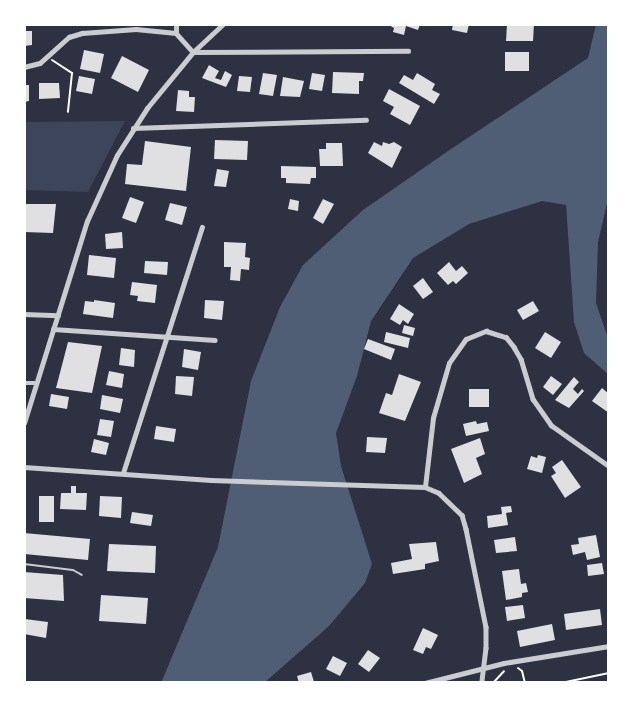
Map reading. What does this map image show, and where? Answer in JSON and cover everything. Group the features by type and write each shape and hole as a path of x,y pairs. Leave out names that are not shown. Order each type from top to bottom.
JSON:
{"street":[{"path":"176,24 176,33 193,52 408,51"},
{"path":"24,423 87,221 117,155 133,128 193,52 223,24"},
{"path":"24,68 40,63 69,37 82,33 136,30 176,33"},
{"path":"133,128 366,120"},
{"path":"123,473 202,226"},
{"path":"24,314 58,315"},
{"path":"53,329 215,340"},
{"path":"424,487 433,418 449,363 466,339 486,331 506,338 514,347 521,359 532,399 551,425 609,466"},
{"path":"24,383 36,383"},
{"path":"24,467 211,480 424,487 439,493 462,515 466,529 486,627 482,683"},
{"path":"425,683 484,668 609,646"}],"lane":[{"path":"24,564 73,570 82,575"}],"path":[{"path":"48,56 72,73 68,112"},
{"path":"493,683 500,673 516,667 522,671 525,683"},
{"path":"561,683 609,673"}],"shaded area":[{"path":"596,24 609,24 609,195 598,242 596,303 609,341 609,375 584,353 574,322 566,205 542,201 469,224 413,258 371,321 357,376 336,433 341,466 372,564 365,583 329,626 264,683 161,683 218,547 251,381 280,307 303,265 363,210 588,58"},
{"path":"125,121 88,192 24,190 24,122"}],"building":[{"path":"387,24 420,24 418,30 406,26 404,35 393,32 394,28"},
{"path":"453,24 469,24 467,33 452,30"},
{"path":"507,24 534,24 533,41 506,41"},
{"path":"24,31 32,31 32,45 24,46"},
{"path":"84,50 104,54 100,73 80,69"},
{"path":"505,52 529,52 529,71 505,71"},
{"path":"122,56 149,70 138,92 111,78"},
{"path":"209,65 219,71 215,78 221,80 225,71 232,75 226,87 202,78"},
{"path":"333,72 364,73 363,81 359,81 359,94 332,93"},
{"path":"263,73 277,75 273,96 259,94"},
{"path":"312,73 325,75 322,91 309,89"},
{"path":"417,73 435,84 432,90 440,94 434,104 399,83 404,75 413,80"},
{"path":"79,76 95,79 92,94 76,91"},
{"path":"239,76 252,77 250,92 237,91"},
{"path":"283,77 304,81 300,97 280,96"},
{"path":"39,83 59,83 60,98 39,99"},
{"path":"24,85 29,85 29,101 24,102"},
{"path":"389,89 420,106 410,125 390,114 394,107 383,101"},
{"path":"178,90 189,91 189,97 195,97 194,112 176,111"},
{"path":"215,140 248,141 247,160 214,159"},
{"path":"145,141 191,147 186,191 125,184 127,164 142,165"},
{"path":"374,142 382,146 383,142 389,144 394,142 402,147 392,168 368,153"},
{"path":"326,143 342,143 343,166 320,166 319,149 326,149"},
{"path":"281,166 316,167 316,178 311,178 310,184 286,183 286,178 281,178"},
{"path":"217,169 229,171 226,187 214,186"},
{"path":"130,197 144,202 136,223 122,218"},
{"path":"290,199 299,201 298,211 288,209"},
{"path":"323,199 334,204 323,224 313,218"},
{"path":"170,203 187,207 182,225 165,220"},
{"path":"24,204 56,204 53,233 24,232"},
{"path":"122,232 123,248 106,249 105,234"},
{"path":"224,242 246,243 245,257 250,258 249,270 241,269 240,281 230,280 231,267 224,267"},
{"path":"89,255 116,258 114,278 87,275"},
{"path":"145,261 168,262 167,275 144,273"},
{"path":"449,262 456,271 462,266 468,273 456,284 453,281 448,285 437,273"},
{"path":"423,278 433,292 423,299 413,286"},
{"path":"132,282 157,285 155,303 137,301 138,296 130,295"},
{"path":"94,300 115,303 113,318 83,314 85,301 94,302"},
{"path":"205,300 224,301 222,320 204,318"},
{"path":"533,301 539,311 523,320 517,310"},
{"path":"399,304 414,314 408,324 403,320 400,325 390,319"},
{"path":"404,325 415,328 413,336 402,333"},
{"path":"386,332 410,338 408,348 384,342"},
{"path":"545,332 561,342 551,358 535,348"},
{"path":"368,339 395,349 391,360 364,349"},
{"path":"68,342 102,346 92,393 56,388"},
{"path":"121,348 135,350 134,367 119,365"},
{"path":"184,349 201,352 198,370 182,367"},
{"path":"109,371 124,374 122,388 106,385"},
{"path":"399,374 421,382 405,421 379,413 386,393 392,395"},
{"path":"176,376 194,377 192,396 175,394"},
{"path":"551,376 562,384 553,395 543,387"},
{"path":"574,377 579,382 573,389 578,394 582,389 584,391 569,408 555,400"},
{"path":"602,388 609,394 609,413 592,401"},
{"path":"469,389 489,389 489,407 469,407"},
{"path":"51,394 69,397 67,409 49,406"},
{"path":"102,395 123,399 120,413 100,409"},
{"path":"100,419 114,421 111,437 97,435"},
{"path":"476,421 477,424 487,422 489,431 466,436 463,424"},
{"path":"156,426 176,429 174,442 154,439"},
{"path":"367,437 387,438 385,453 366,452"},
{"path":"480,438 485,454 476,458 482,474 464,483 451,449"},
{"path":"94,439 109,443 106,455 91,452"},
{"path":"538,455 546,457 542,473 527,469 531,456 537,458"},
{"path":"562,460 581,487 565,498 551,476 556,473 552,467"},
{"path":"71,486 76,486 76,493 87,493 86,510 60,509 61,493 71,493"},
{"path":"39,496 54,496 54,522 39,522"},
{"path":"100,496 122,497 121,518 99,516"},
{"path":"511,506 512,512 506,513 508,525 488,528 487,516 502,514 501,507"},
{"path":"132,512 153,515 151,526 130,523"},
{"path":"24,533 90,539 88,560 24,554"},
{"path":"596,535 600,557 587,560 585,552 573,555 571,545 579,544 578,538"},
{"path":"515,537 517,551 496,553 494,540"},
{"path":"436,542 439,561 425,564 425,569 393,574 391,563 412,559 409,544"},
{"path":"109,544 156,546 155,573 107,571"},
{"path":"602,563 604,574 588,576 587,565"},
{"path":"519,569 521,584 526,583 528,592 522,593 522,597 506,600 502,571"},
{"path":"24,572 63,575 64,601 24,598"},
{"path":"101,595 148,598 146,624 99,621"},
{"path":"523,605 525,618 507,621 505,607"},
{"path":"600,609 602,625 566,630 564,614"},
{"path":"25,619 48,622 46,638 24,634"},
{"path":"552,624 555,640 520,647 517,631"},
{"path":"423,628 438,635 431,649 426,647 423,654 413,650"},
{"path":"368,650 380,658 369,672 358,664"},
{"path":"333,656 347,663 340,676 326,669"},
{"path":"311,672 314,682 299,683 297,676"}],"tram line":[{"path":"603,683 609,682"}]}
